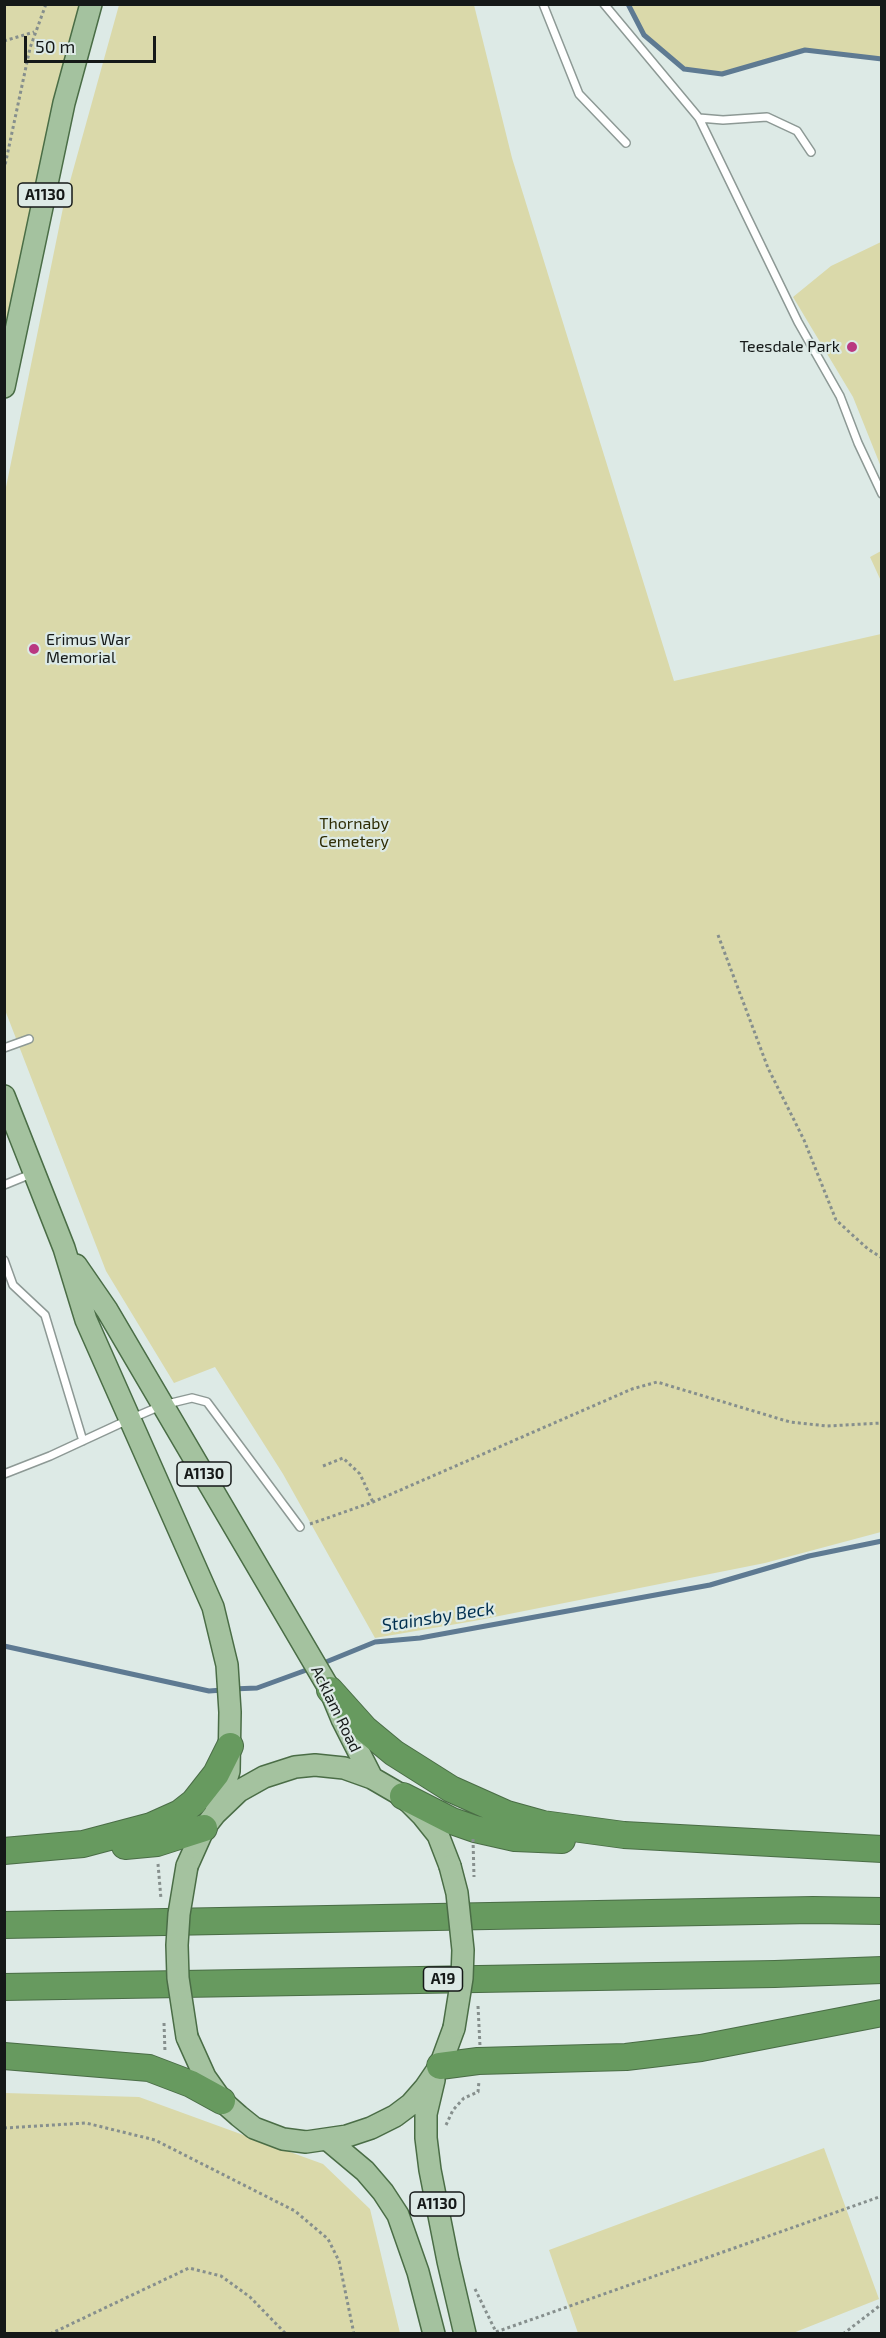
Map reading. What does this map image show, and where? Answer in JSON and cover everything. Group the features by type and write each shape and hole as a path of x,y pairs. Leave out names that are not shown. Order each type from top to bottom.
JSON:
{"highway":[{"path":"327,1685 365,1729 394,1753 451,1789 507,1814 543,1824 624,1834 882,1849"},
{"path":"4,1851 83,1844 151,1826 180,1813 194,1802 216,1774 230,1746"},
{"path":"403,1796 452,1821 515,1838 586,1841 624,1834"},
{"path":"83,1844 119,1847 157,1843 210,1821"},
{"path":"4,1925 813,1910 882,1911"},
{"name":"A19","path":"4,1987 775,1974 882,1970"},
{"path":"437,2070 479,2054 626,2057 741,2041 882,2013"},
{"path":"4,2056 121,2065 165,2072 222,2101"}],"main road":[{"name":"A1130","path":"4,387 18,305 64,103 91,4"},
{"name":"A1130","path":"4,1096 64,1248 86,1320 213,1607 227,1665 230,1746 229,1771 210,1821"},
{"name":"A1130","path":"64,1248 107,1310 163,1405"},
{"name":"Acklam Road","path":"163,1405 327,1685 346,1729 372,1778"},
{"path":"315,1765 344,1768 372,1778 403,1796 422,1815 438,1835 450,1866 457,1893 464,1950 454,2028 437,2070 426,2088 411,2104 395,2116 371,2128 328,2140 306,2142 283,2139 254,2128 222,2101 205,2077 188,2037 178,1978 177,1945 179,1914 187,1866 192,1850 210,1821 239,1791 264,1777 295,1767 315,1765"},
{"name":"A1130","path":"437,2070 426,2114 426,2138 435,2193 465,2334"},
{"name":"A1130","path":"328,2140 365,2171 383,2192 398,2215 418,2272 434,2334"}],"lane":[{"path":"543,4 579,94 626,143"},
{"path":"604,4 699,118 798,322 840,396 858,444 882,494"},
{"path":"699,118 723,120 766,117 797,131 811,152"},
{"path":"4,1048 29,1039"},
{"path":"4,1185 33,1173"},
{"path":"4,1260 13,1285 45,1315 83,1441"},
{"path":"4,1474 163,1405 192,1398 207,1402 300,1527"}],"path":[{"path":"4,170 36,32 46,4"},
{"path":"4,41 36,32"},
{"path":"718,935 768,1068 804,1140 836,1220 868,1250 882,1258"},
{"path":"300,1527 373,1502 632,1389 657,1382 790,1422 827,1425 882,1423"},
{"path":"323,1466 343,1458 360,1474 373,1502"},
{"path":"164,2020 165,2072"},
{"path":"442,2132 453,2110 464,2098 478,2092 479,2054"},
{"path":"4,2128 86,2123 155,2140 295,2211 328,2239 339,2261 354,2334"},
{"path":"474,2285 497,2333 882,2196"},
{"path":"50,2334 189,2268 221,2276 250,2297 286,2334"},
{"path":"843,2334 882,2304"}],"green space":[{"path":"5,5 84,5 5,331"},
{"name":"Thornaby Cemetery","path":"119,5 474,5 512,158 674,681 881,634 881,1532 765,1563 474,1621 375,1638 283,1474 215,1367 174,1383 106,1271 5,1010 5,492 64,203"},
{"path":"628,5 881,5 881,59 805,50 722,74 684,69 644,35"},
{"name":"Teesdale Park","path":"881,242 881,467 853,397 793,297 831,266"},
{"path":"881,551 881,581 870,557"},
{"path":"5,2093 139,2097 323,2164 370,2209 400,2333 5,2334"},
{"path":"824,2148 879,2299 793,2333 578,2333 549,2250"}],"waterway":[{"path":"628,4 644,35 684,69 722,74 805,50 882,59"},
{"name":"Stainsby Beck","path":"321,1664 375,1642 420,1638 710,1585 809,1556 882,1541"},
{"name":"Stainsby Beck","path":"4,1646 209,1691 223,1690"},
{"name":"Stainsby Beck","path":"232,1689 257,1688 312,1668"}],"place":[{"name":"Teesdale Park","path":"852,347"},
{"name":"Erimus War Memorial","path":"34,649"}]}
